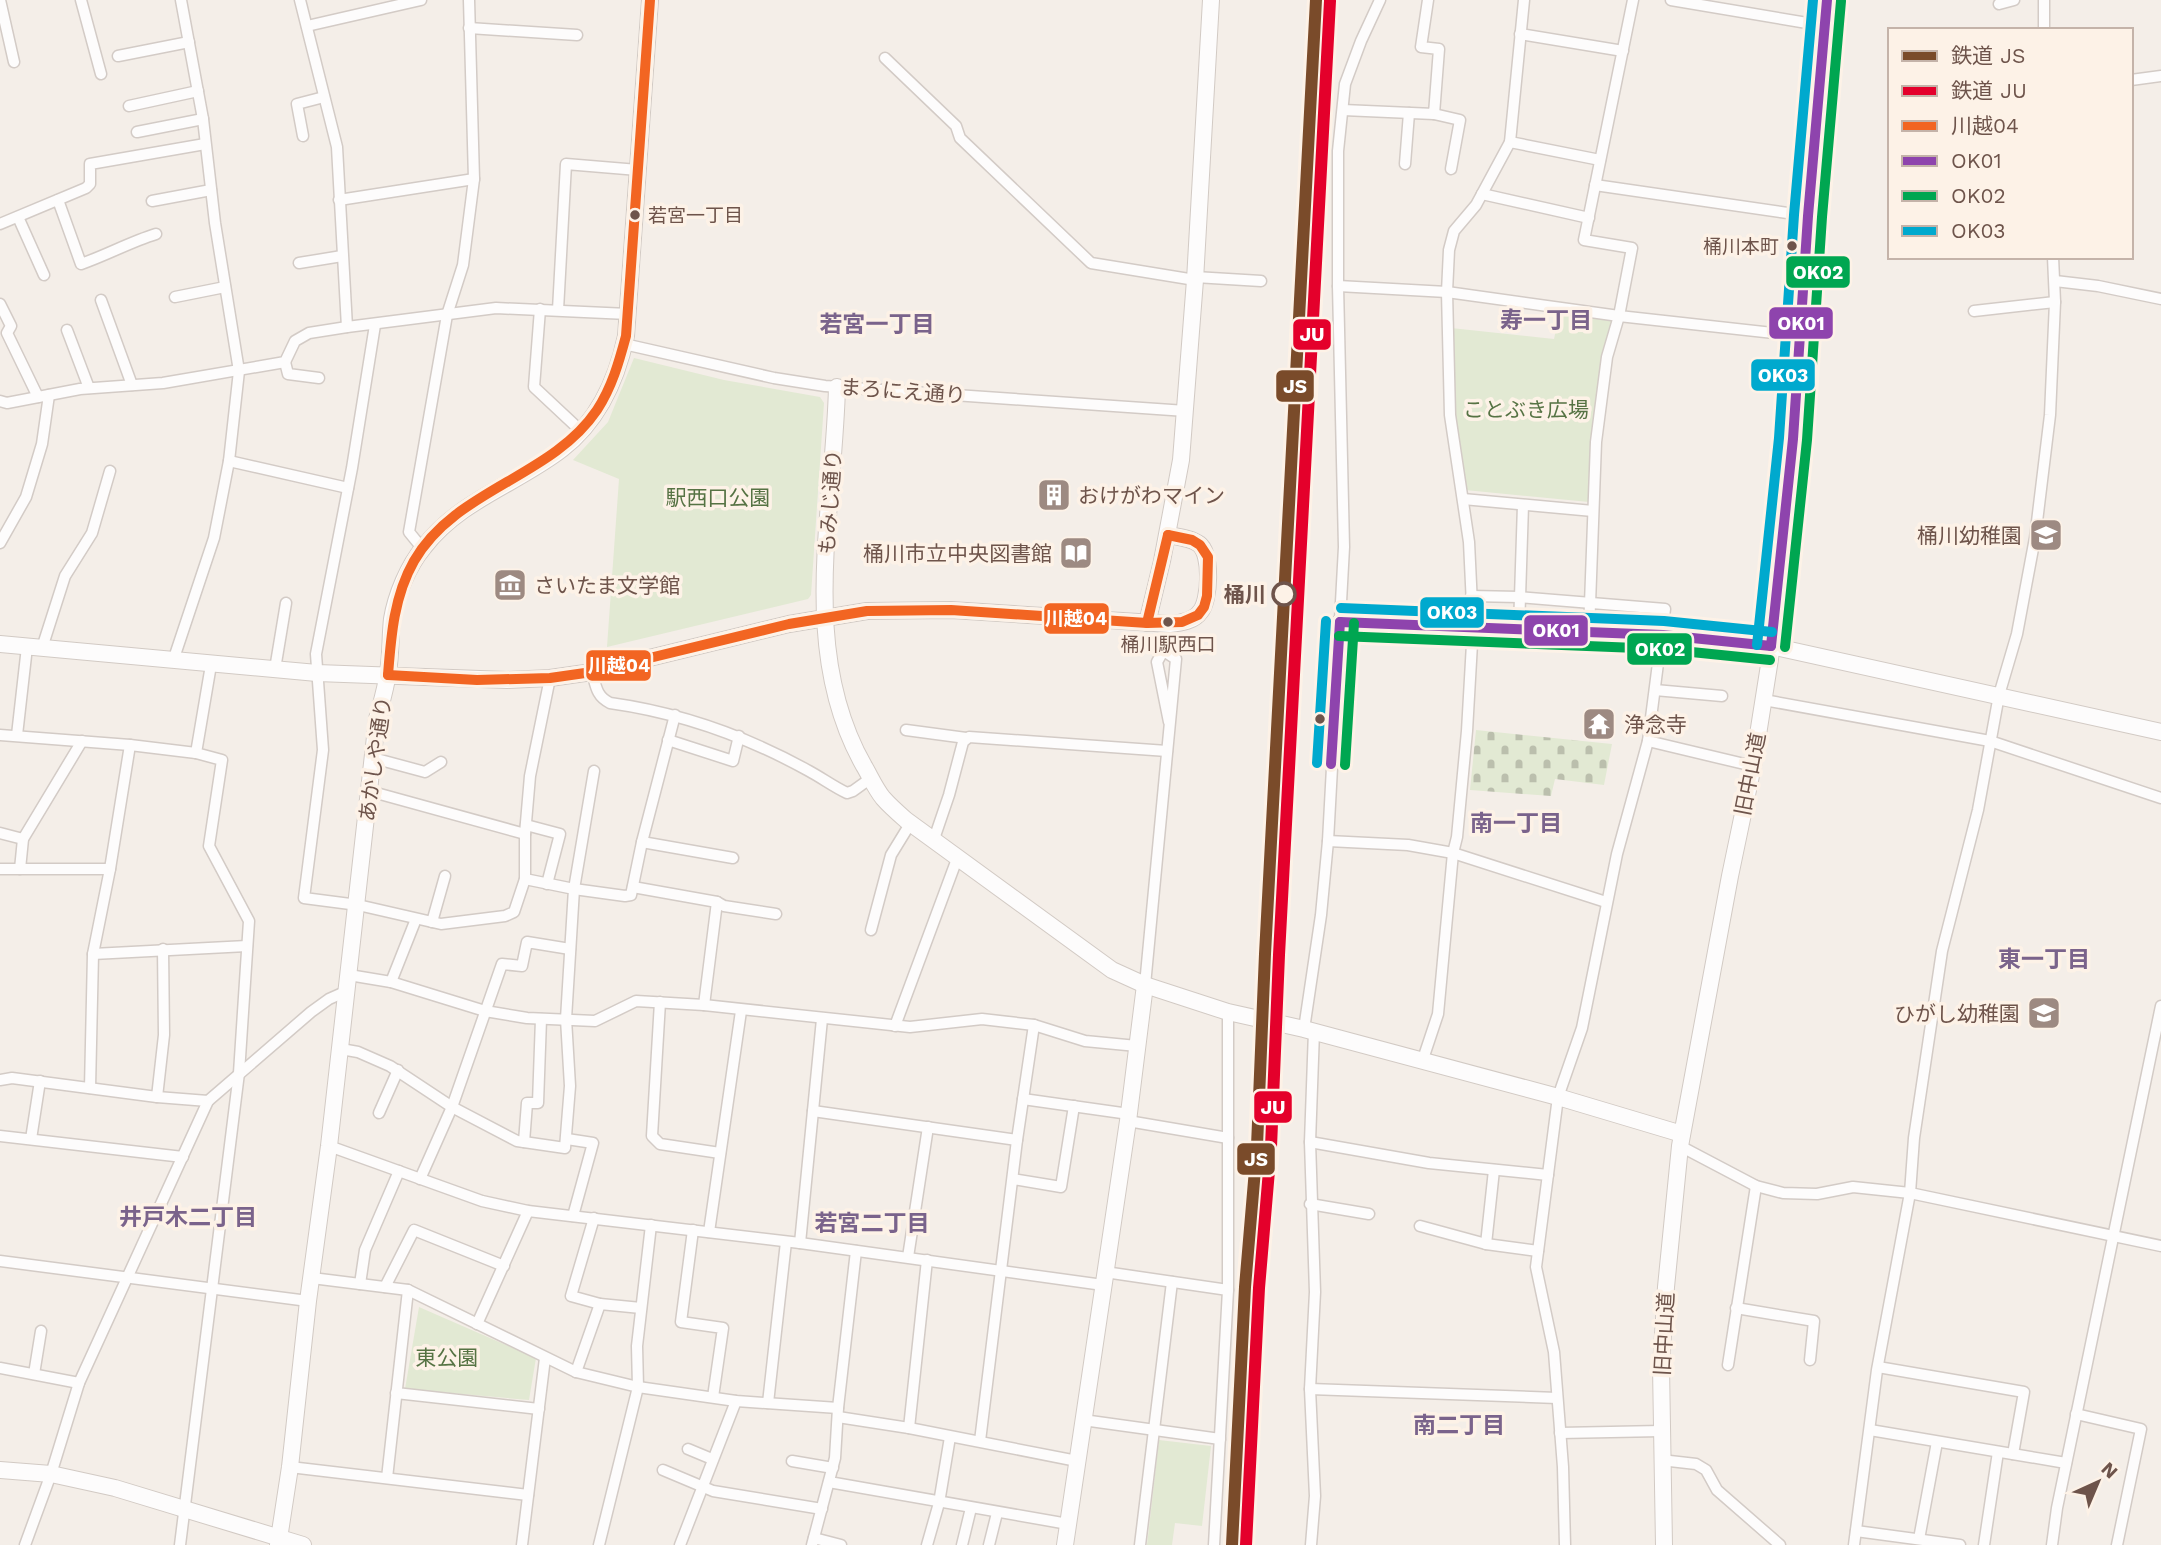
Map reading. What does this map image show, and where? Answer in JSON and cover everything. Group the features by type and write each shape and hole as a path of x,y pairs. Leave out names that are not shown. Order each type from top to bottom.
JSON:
{"street":[{"path":"1,0 14,62"},
{"path":"81,0 101,74"},
{"path":"173,661 214,538 229,461 239,371 211,190 203,119 181,0"},
{"path":"300,0 337,147 347,327"},
{"path":"307,26 421,0"},
{"path":"422,548 409,531 447,315 463,265 474,179 469,0"},
{"name":"あかしや通り","path":"279,1541 341,1049 377,719 388,675 392,618 400,592 422,548 457,514 546,460 581,431 606,396 617,373 628,314 650,0"},
{"path":"1147,623 1168,535 1181,460 1195,279 1211,0"},
{"path":"1311,1545 1315,1496 1310,1389 1315,1292 1310,1204 1309,1030 1328,841 1344,505 1338,285 1338,151 1345,84 1360,41 1380,0"},
{"path":"1428,0 1421,47 1439,49 1434,114"},
{"path":"1422,1062 1438,1014 1467,731 1473,626 1469,542 1450,415 1447,292 1449,250 1454,231 1476,205 1510,142 1524,0"},
{"path":"1588,631 1599,417 1607,356 1619,316 1632,248 1584,240 1633,0"},
{"path":"1671,0 1825,26"},
{"name":"旧中山道","path":"1664,1545 1661,1367 1681,1140 1753,766 1771,646 1793,439 1808,216 1827,0"},
{"path":"1999,4 2014,0"},
{"path":"2044,0 2044,28"},
{"path":"469,28 577,35"},
{"path":"1520,34 1623,51"},
{"path":"118,56 189,42"},
{"path":"885,58 956,126 960,138 1091,263 1195,279 1261,281"},
{"path":"2133,80 2161,76"},
{"path":"129,106 198,91"},
{"path":"303,136 297,104 324,97"},
{"path":"1343,110 1434,114 1460,120 1451,170"},
{"path":"1405,164 1409,113"},
{"path":"138,132 203,119"},
{"path":"1510,142 1600,160"},
{"path":"0,224 86,188 90,184 90,164 205,144"},
{"path":"558,310 566,164 638,170"},
{"path":"340,200 474,179"},
{"path":"1595,185 1808,216"},
{"path":"152,201 211,190"},
{"path":"1482,194 1589,218"},
{"path":"58,200 81,264 110,254 124,244 156,234"},
{"path":"18,217 44,275"},
{"path":"299,263 342,256"},
{"path":"1854,1545 1878,1367 1910,1193 1914,1138 1942,951 1978,810 1999,695 2017,635 2035,538 2050,415 2056,302 2053,259"},
{"path":"2055,281 2098,285 2161,299"},
{"path":"1338,285 1447,292 1619,316 1800,336"},
{"path":"176,296 225,287"},
{"path":"102,300 132,385"},
{"path":"1974,311 2056,302"},
{"path":"0,304 11,326 6,333 43,396 42,444 26,497 0,543"},
{"path":"319,378 288,374 285,362 295,341 309,333 496,308 628,314"},
{"path":"540,309 534,387 581,431"},
{"path":"375,325 348,488 316,654 323,750 304,898 358,905 441,924 505,916 514,912 525,879 525,829 530,776 550,678"},
{"path":"67,330 89,388"},
{"name":"まろにえ通り","path":"624,344 774,378 837,387 1186,411"},
{"path":"0,401 7,403 89,388 239,371 285,362"},
{"name":"もみじ通り","path":"837,387 825,646 836,698 856,752 883,797 910,824 1112,970 1144,985 1228,1012 1309,1030 1558,1097 1681,1140"},
{"path":"229,461 348,488"},
{"path":"17,735 35,648 65,576 92,533 110,471"},
{"path":"1462,499 1593,511"},
{"path":"1519,628 1522,505"},
{"path":"0,644 317,673 477,680 550,678 592,672 825,617 893,609 951,610 1170,624 1190,620 1198,615 1207,596 1208,557 1205,550 1192,540 1168,535"},
{"path":"1471,596 1519,597 1665,609 1648,741 1617,854 1582,1028 1558,1097 1536,1267 1554,1352 1564,1479 1565,1545"},
{"path":"275,669 286,603"},
{"path":"1340,622 1663,635 1771,646 2161,732"},
{"path":"1065,1545 1138,1046 1169,722 1157,662 1162,653 1176,659 1169,722"},
{"path":"196,753 211,665"},
{"path":"592,672 598,693 610,703 675,715 739,736 846,793 853,792 871,778"},
{"path":"1655,690 1722,696"},
{"path":"1764,700 1990,741 2161,798"},
{"path":"525,879 574,889 631,895 675,715"},
{"path":"906,730 966,738 1167,751"},
{"path":"0,735 130,745 196,753 222,760 209,846 249,921 239,1073 180,1545"},
{"path":"668,740 733,761 739,736"},
{"path":"933,842 966,738"},
{"path":"19,869 23,839 82,741"},
{"path":"1648,741 1753,766"},
{"path":"90,1088 93,954 130,745"},
{"path":"373,758 425,772 441,762"},
{"path":"341,1049 358,1052 398,1070 452,1107 524,1142 565,1148 570,1086 566,1019 574,889 594,771"},
{"path":"369,790 525,829 560,834 547,884"},
{"path":"871,930 891,855 910,824"},
{"path":"0,833 23,839"},
{"path":"1328,841 1409,845 1453,853 1606,902"},
{"path":"642,842 733,858"},
{"path":"895,1026 957,859"},
{"path":"0,869 110,870"},
{"path":"432,922 444,876"},
{"path":"633,887 776,914"},
{"path":"704,1005 717,902"},
{"path":"391,982 416,919"},
{"path":"420,1179 452,1107 502,964 522,966 527,942 570,949"},
{"path":"93,954 247,946"},
{"path":"157,1097 164,1035 163,949"},
{"path":"25,1545 51,1474 79,1383 208,1101 348,983 391,982 485,1011 541,1018 595,1021 636,1001 660,1002 910,1027 982,1019 1034,1026 1085,1041 1138,1046"},
{"path":"660,1002 652,1136 660,1144 720,1153"},
{"path":"2052,1545 2066,1463 2161,1006"},
{"path":"709,1232 741,1011"},
{"path":"1214,1545 1228,1290 1228,1012"},
{"path":"524,1142 527,1103 538,1103 541,1018"},
{"path":"800,1243 822,1019"},
{"path":"980,1441 1017,1140 1034,1026"},
{"path":"379,1114 398,1070"},
{"path":"0,1080 12,1078 208,1101"},
{"path":"31,1139 40,1081"},
{"path":"1023,1099 1074,1106 1228,1138"},
{"path":"1013,1179 1061,1187 1074,1106"},
{"path":"813,1111 1017,1140"},
{"path":"908,1257 928,1127"},
{"path":"0,1136 183,1157"},
{"path":"567,1139 593,1143 573,1216"},
{"path":"1681,1140 1756,1186 1783,1193 1817,1194 1853,1187 1910,1193 2161,1246"},
{"path":"1310,1142 1429,1163 1548,1175"},
{"path":"329,1146 482,1201 528,1211 1001,1269 1104,1279 1172,1282 1228,1290"},
{"path":"1486,1244 1494,1170"},
{"path":"360,1284 365,1250 399,1171"},
{"path":"1728,1364 1756,1186"},
{"path":"1310,1204 1369,1214"},
{"path":"477,1324 528,1211"},
{"path":"594,1218 571,1296 600,1304 641,1308"},
{"path":"599,1545 638,1387 637,1346 651,1225"},
{"path":"1420,1226 1486,1244 1538,1251"},
{"path":"385,1287 414,1230 504,1266"},
{"path":"693,1230 681,1322 723,1328 713,1397"},
{"path":"768,1403 786,1242"},
{"path":"841,1545 813,1541 833,1468 856,1251"},
{"path":"909,1428 927,1260"},
{"path":"0,1261 308,1301"},
{"path":"312,1278 408,1290 576,1372 638,1387 838,1413 1077,1461"},
{"path":"1140,1545 1172,1282"},
{"path":"387,1478 408,1290"},
{"path":"576,1372 600,1304"},
{"path":"1736,1308 1814,1321 1810,1360"},
{"path":"34,1374 41,1331"},
{"path":"522,1545 545,1358"},
{"path":"1878,1367 2024,1392 2013,1454"},
{"path":"0,1368 79,1383"},
{"path":"1310,1389 1557,1398"},
{"path":"396,1393 539,1409"},
{"path":"680,1545 736,1401"},
{"path":"2076,1414 2141,1429 2116,1545"},
{"path":"1083,1420 1220,1439"},
{"path":"1870,1430 2066,1463"},
{"path":"1560,1433 1661,1431"},
{"path":"927,1545 939,1503 950,1437"},
{"path":"1919,1539 1937,1441"},
{"path":"688,1449 712,1459"},
{"path":"1984,1545 1998,1452"},
{"path":"1661,1460 1696,1464 1706,1470 1717,1490 1780,1545"},
{"path":"792,1461 833,1468"},
{"path":"290,1467 528,1495"},
{"path":"0,1470 51,1474 115,1488 185,1508 279,1541 303,1545"},
{"path":"663,1470 713,1491 822,1509"},
{"path":"829,1482 1068,1524"},
{"path":"962,1545 971,1508"},
{"path":"989,1545 997,1513"},
{"path":"1856,1531 1960,1545"}],"green space":[{"name":"ことぶき広場","path":"1560,311 1614,320 1589,502 1465,490 1454,410 1451,328 1554,339"},
{"name":"駅西口公園","path":"634,358 724,380 820,397 824,403 811,595 808,599 607,647 619,479 573,460 608,422"},
{"path":"1476,730 1612,744 1604,785 1555,779 1551,796 1470,790"},
{"name":"東公園","path":"419,1307 536,1358 529,1400 405,1389"},
{"path":"1159,1440 1211,1446 1202,1526 1175,1523 1172,1545 1147,1545"}],"rail line":[{"name":"JS","path":"1232,1545 1245,1287 1257,1146 1316,0"},
{"name":"JU","path":"1246,1545 1259,1288 1271,1147 1330,1"}],"transit line":[{"name":"川越04","path":"388,675 392,631 402,588 414,561 432,537 453,517 530,469 578,433 597,410 614,374 626,336 650,0"},
{"name":"OK03","path":"1757,645 1779,438 1794,215 1813,0"},
{"name":"OK01","path":"1771,646 1793,439 1808,216 1827,0"},
{"name":"OK02","path":"1785,647 1807,440 1822,217 1841,1"},
{"name":"川越04","path":"1147,623 1168,535"},
{"name":"川越04","path":"388,675 477,680 550,678 592,672 789,624 867,611 951,610 1147,623 1182,622 1198,615 1204,607 1207,596 1208,557 1200,545 1192,540 1168,535"},
{"name":"OK03","path":"1341,608 1664,621 1772,632"},
{"name":"OK03","path":"1317,763 1326,621"},
{"name":"OK01","path":"1340,622 1663,635 1771,646"},
{"name":"OK01","path":"1331,764 1340,622"},
{"name":"OK02","path":"1345,765 1354,623"},
{"name":"OK02","path":"1339,636 1662,649 1770,660"}],"place":[{"name":"若宮一丁目","path":"635,215"},
{"name":"桶川本町","path":"1792,246"},
{"name":"おけがわマイン","path":"1054,495"},
{"name":"桶川幼稚園","path":"2046,535"},
{"name":"桶川市立中央図書館","path":"1076,553"},
{"name":"さいたま文学館","path":"510,585"},
{"name":"桶川","path":"1284,594"},
{"name":"桶川駅西口","path":"1168,622"},
{"name":"浄念寺","path":"1599,724"},
{"name":"ひがし幼稚園","path":"2044,1013"}],"district":[{"name":"寿一丁目","path":"1546,320"},
{"name":"若宮一丁目","path":"877,324"},
{"name":"南一丁目","path":"1516,823"},
{"name":"東一丁目","path":"2044,959"},
{"name":"井戸木二丁目","path":"188,1217"},
{"name":"若宮二丁目","path":"872,1223"},
{"name":"南二丁目","path":"1459,1425"}]}
